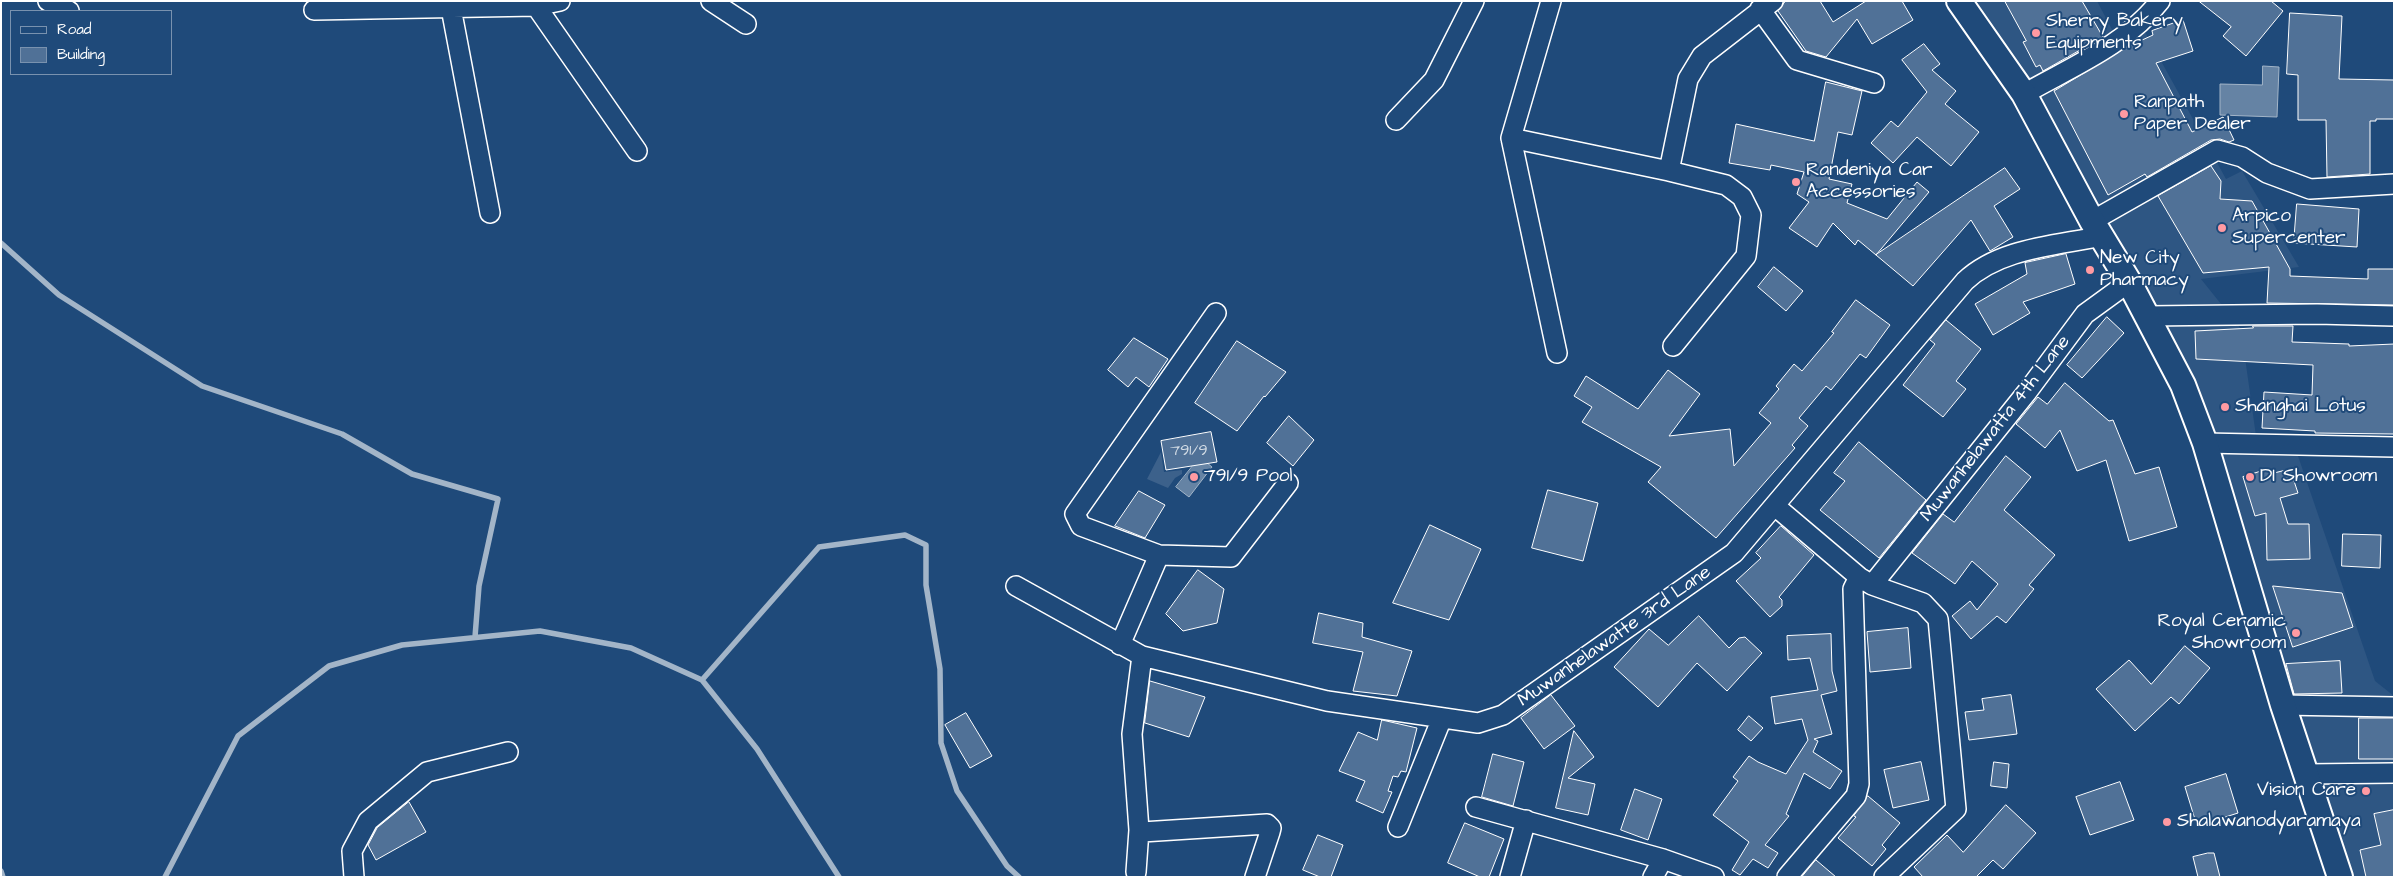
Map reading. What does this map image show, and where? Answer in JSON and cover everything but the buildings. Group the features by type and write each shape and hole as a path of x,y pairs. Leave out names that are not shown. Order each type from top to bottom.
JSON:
{"main road":[{"path":"1959,1 2024,94 2097,229 2148,316 2183,385 2205,443 2283,705 2340,877"}],"street":[{"path":"48,1 67,10"},
{"path":"314,10 536,6 560,1"},
{"path":"711,1 746,24"},
{"path":"1396,120 1434,80 1474,1"},
{"path":"1552,1 1511,138 1557,353"},
{"path":"2024,94 2118,41 2147,19 2160,1"},
{"path":"1669,172 1688,79 1702,56 1767,5 1797,60 1874,83"},
{"path":"536,6 637,151"},
{"path":"451,8 490,213"},
{"path":"1511,138 1726,185 1742,197 1751,215 1746,256 1673,346"},
{"name":"Muwanhelawatte 3rd Lane","path":"1016,586 1142,656 1327,700 1478,723 1503,715 1726,559 1775,506 1976,270 2001,257 2097,229 2217,150 2242,157 2267,173 2310,189 2394,184"},
{"name":"Muwanhelawatta 4th Lane","path":"1787,877 1856,796 1859,784 1853,589 1865,581 2027,392 2085,314 2129,282"},
{"path":"1216,313 1074,514 1081,526 1160,555 1231,557 1288,483"},
{"path":"2148,316 2317,314 2394,316"},
{"path":"2205,443 2394,447"},
{"path":"1775,506 1865,581 1923,603 1938,618 1956,809 1884,877"},
{"path":"1120,644 1160,555"},
{"path":"1136,872 1138,830 1132,734 1142,656"},
{"path":"2283,705 2394,707"},
{"path":"1398,827 1442,718"},
{"path":"354,877 352,851 368,821 427,772 508,752"},
{"path":"2306,774 2394,773"},
{"path":"1476,807 1663,859 1714,877"},
{"path":"1510,877 1526,820"},
{"path":"1138,830 1142,832 1267,824 1271,828 1255,877"},
{"path":"1653,877 1663,859"}],"shaded area":[{"path":"1969,1 2097,1 2118,41 2145,32 2226,179 2242,171 2299,267 2201,279 2241,329 2256,436 2266,455 2298,456 2375,681 2394,696 2394,877 2350,877 2191,382"},
{"path":"2263,66 2279,67 2277,117 2220,115 2220,84 2262,85"},
{"path":"1161,452 1164,472 1182,470 1182,474 1175,478 1168,488 1147,479"},
{"name":"791/9 Pool","path":"1200,457 1212,467 1189,497 1176,487"}],"waterway":[{"path":"1,243 59,295 202,386 342,434 412,474 498,499 479,586 475,637"},
{"path":"702,680 819,547 905,535 926,545 926,585 940,669 941,743 957,791 1007,866 1019,877"},
{"path":"165,877 238,736 329,666 402,645 540,631 631,648 702,680 757,749 839,877"},
{"path":"1,871 3,877"}],"place":[{"name":"Sherry Bakery Equipments","path":"2036,33"},
{"name":"Ranpath Paper Dealer","path":"2124,114"},
{"name":"Randeniya Car Accessories","path":"1796,182"},
{"name":"Arpico Supercenter","path":"2222,228"},
{"name":"New City Pharmacy","path":"2090,270"},
{"name":"Shanghai Lotus","path":"2225,407"},
{"name":"791/9 Pool","path":"1194,477"},
{"name":"DI Showroom","path":"2250,477"},
{"name":"Royal Ceramic Showroom","path":"2296,633"},
{"name":"Vision Care","path":"2366,791"},
{"name":"Shalawanodyaramaya","path":"2167,822"}]}
